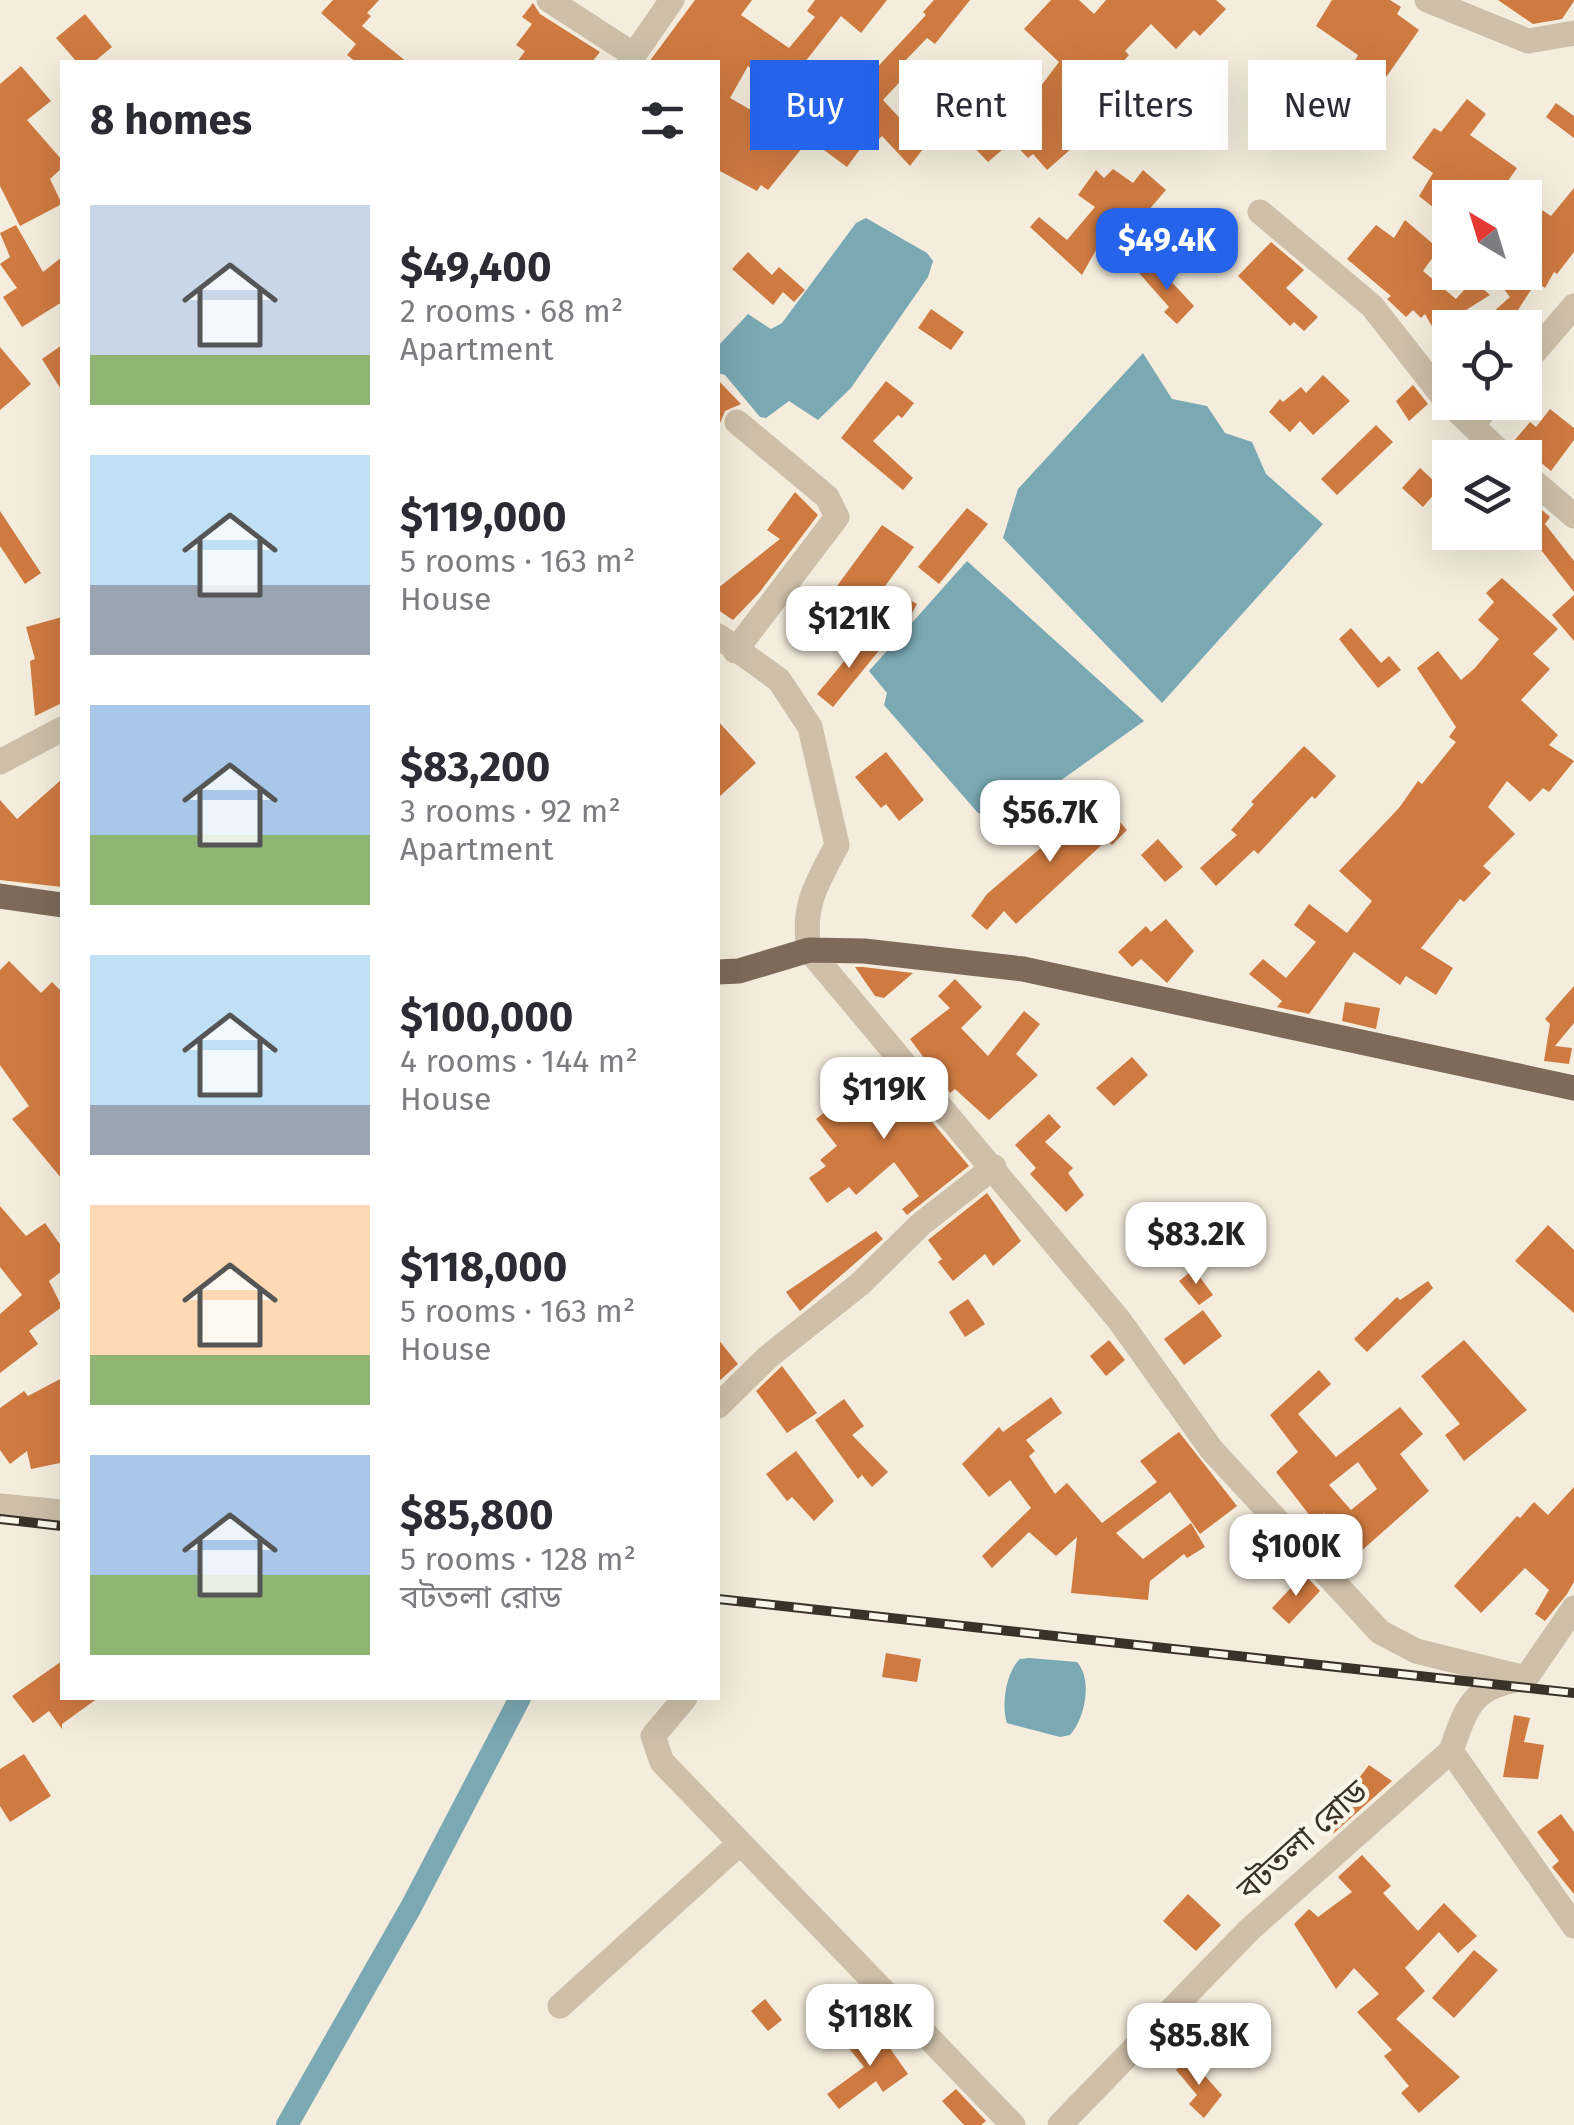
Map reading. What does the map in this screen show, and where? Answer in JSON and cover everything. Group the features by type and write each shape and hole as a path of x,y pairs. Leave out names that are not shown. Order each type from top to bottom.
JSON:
{"main road":[{"path":"0,896 60,905"},
{"path":"720,972 739,971 809,950 864,951 1023,970 1574,1088"}],"street":[{"path":"549,0 632,58 672,0"},
{"path":"1427,0 1528,42 1574,33"},
{"path":"1260,212 1372,306 1444,398 1489,440"},
{"path":"1542,343 1574,306"},
{"path":"1473,424 1476,420"},
{"path":"737,422 827,498 836,517 726,644 778,680 810,727 837,846 813,891 804,920 809,950 1119,1320 1212,1449 1380,1632 1416,1651 1526,1678 1574,1608"},
{"path":"1542,489 1574,516"},
{"path":"0,762 60,730"},
{"path":"720,1404 768,1357 860,1284 921,1224 994,1167"},
{"path":"0,1506 60,1512"},
{"name":"বটতলা রোড","path":"1060,2125 1249,1930 1451,1751 1464,1712 1492,1683 1526,1678"},
{"path":"683,1700 653,1736 662,1762 1013,2125"},
{"path":"1451,1751 1574,1926"},
{"path":"560,2006 740,1844"}],"water":[{"path":"866,218 927,253 933,261 928,277 851,388 818,420 789,401 766,418 760,417 720,374 720,344 748,314 771,329 782,323 856,223"},
{"path":"1143,353 1172,399 1207,406 1225,433 1252,442 1266,474 1323,524 1162,703 1003,538 1018,489"},
{"path":"967,561 1144,721 1008,818 978,813 884,705 887,693 869,671"},
{"path":"1029,1658 1077,1662 1082,1670 1085,1699 1080,1719 1070,1735 1060,1737 1007,1723 1008,1680 1015,1664"}],"building":[{"path":"333,0 379,0 362,26 404,60 353,60 347,55 356,44 321,13"},
{"path":"695,0 752,0 741,15 789,48 815,17 807,11 815,0 887,0 861,33 841,16 807,60 750,60 750,67 730,98 750,109 750,150 800,150 768,190 761,185 757,191 720,171 720,60 650,60"},
{"path":"934,0 970,0 935,44 927,38 906,60 899,60 899,83 883,100 899,117 899,150 922,150 910,166 882,136 879,139 879,65 926,15 923,12"},
{"path":"1051,0 1079,0 1094,14 1106,0 1216,0 1226,9 1200,36 1194,30 1176,49 1151,24 1125,51 1129,55 1124,60 1062,60 1062,150 1070,150 1047,170 1033,154 1028,158 1020,150 1042,150 1042,85 1059,62 1024,29"},
{"path":"1332,0 1390,0 1401,7 1397,14 1419,30 1386,77 1386,60 1355,60 1358,55 1316,26"},
{"path":"1498,0 1574,1 1562,19 1533,24"},
{"path":"533,3 540,14 600,52 594,60 518,60 525,51 516,45 532,24 522,17"},
{"path":"85,14 112,47 96,60 75,60 56,38"},
{"path":"21,66 51,101 27,120 60,158 60,170 50,179 60,205 20,226 0,186 0,84"},
{"path":"1467,99 1486,114 1470,135 1517,168 1509,180 1432,180 1432,206 1419,196 1433,173 1412,158 1434,128 1441,132"},
{"path":"1556,103 1574,116 1574,138 1546,117"},
{"path":"824,150 860,150 847,167"},
{"path":"977,150 1002,150 988,162"},
{"path":"1113,169 1133,183 1143,170 1166,190 1107,258 1097,248 1082,275 1030,227 1039,217 1067,240 1095,207 1078,195 1096,170 1104,178"},
{"path":"1574,188 1574,252 1557,274 1554,272 1545,288 1542,210 1551,216"},
{"path":"1405,220 1432,243 1432,259 1423,271 1432,279 1432,290 1445,290 1456,299 1464,290 1484,290 1490,295 1466,310 1432,310 1432,326 1425,314 1421,318 1413,310 1406,317 1387,299 1391,296 1347,259 1376,225 1394,238"},
{"path":"16,225 43,272 60,259 60,303 22,327 3,297 17,288 0,264 10,257 0,233"},
{"path":"1271,242 1304,270 1286,288 1318,317 1304,331 1294,322 1290,326 1238,276"},
{"path":"748,252 772,275 779,267 805,290 794,302 783,292 773,305 732,269"},
{"path":"1152,261 1194,306 1177,324 1164,312 1169,307 1139,273"},
{"path":"1505,290 1531,290 1518,310 1495,310 1510,297"},
{"path":"931,309 964,332 951,350 918,328"},
{"path":"60,346 60,388 42,359"},
{"path":"0,347 31,384 0,410"},
{"path":"1323,375 1350,401 1313,435 1300,421 1290,432 1269,412 1280,399 1283,402 1301,387 1306,393"},
{"path":"886,381 914,403 873,441 913,478 903,490 841,438"},
{"path":"720,382 741,404 725,411 720,423"},
{"path":"1413,385 1428,404 1409,421 1396,401"},
{"path":"1550,409 1574,428 1574,440 1551,471 1542,464 1542,440 1515,440 1530,422 1536,427"},
{"path":"1376,425 1393,442 1337,495 1321,479"},
{"path":"1420,468 1432,479 1432,497 1423,507 1402,488"},
{"path":"795,492 818,515 759,593 733,620 720,611 720,586 780,539 767,530"},
{"path":"967,508 988,524 939,584 918,567"},
{"path":"1542,510 1550,517 1545,524 1574,561 1574,592 1541,550"},
{"path":"0,511 41,573 25,584 0,546"},
{"path":"882,525 914,547 885,586 917,604 908,620 872,600 849,631 820,609"},
{"path":"1502,578 1558,629 1533,654 1550,669 1521,700 1558,735 1549,745 1574,761 1549,792 1543,788 1530,802 1507,781 1488,807 1515,834 1483,866 1491,873 1464,902 1460,899 1421,948 1453,968 1436,995 1406,976 1400,985 1354,952 1309,1014 1277,1007 1282,1001 1249,974 1263,959 1286,978 1316,942 1294,925 1309,904 1347,933 1372,901 1339,871 1399,808 1418,781 1422,784 1456,742 1449,737 1456,727 1417,668 1438,651 1461,680 1475,668 1499,639 1478,620 1494,602 1486,593"},
{"path":"1574,595 1574,641 1552,615"},
{"path":"60,618 60,704 35,716 30,661 35,659 26,627"},
{"path":"1351,628 1381,663 1389,656 1401,670 1378,688 1339,639"},
{"path":"866,635 881,648 833,707 817,694"},
{"path":"720,723 756,763 720,796"},
{"path":"1304,746 1336,776 1258,854 1254,850 1216,886 1200,868 1237,835 1231,830 1254,804 1251,802"},
{"path":"886,752 924,800 899,821 886,804 881,808 855,777"},
{"path":"60,781 60,887 0,880 0,800 17,819"},
{"path":"1099,798 1127,830 1112,845 1107,840 1016,924 1004,911 987,930 971,916 987,894"},
{"path":"1158,839 1183,867 1165,882 1141,855"},
{"path":"1166,919 1194,951 1167,983 1141,959 1132,967 1118,952 1146,926 1151,932"},
{"path":"9,961 41,993 52,982 60,990 60,1177 12,1119 29,1106 0,1065 0,970"},
{"path":"855,967 913,973 884,998 875,996"},
{"path":"955,979 982,1007 961,1028 988,1056 1024,1011 1040,1024 1016,1054 1038,1075 989,1120 955,1089 950,1093 910,1039 950,1008 938,996"},
{"path":"1574,986 1574,1023 1555,1046 1572,1048 1569,1064 1544,1061 1550,1024 1545,1019"},
{"path":"1345,1002 1380,1008 1376,1029 1342,1021"},
{"path":"1132,1057 1148,1075 1114,1106 1096,1088"},
{"path":"885,1066 969,1166 907,1215 902,1209 919,1196 894,1162 856,1195 849,1187 827,1203 809,1178 826,1166 820,1160 837,1146 816,1119"},
{"path":"1049,1114 1061,1127 1045,1142 1073,1168 1068,1173 1084,1195 1066,1212 1030,1174 1036,1168 1015,1145"},
{"path":"987,1193 1021,1241 993,1266 985,1254 953,1281 928,1240"},
{"path":"0,1206 26,1236 45,1223 60,1244 60,1273 49,1281 60,1308 29,1331 38,1344 0,1373 0,1314 22,1295 0,1267"},
{"path":"1548,1225 1574,1250 1574,1313 1515,1261"},
{"path":"876,1231 883,1239 800,1311 786,1292"},
{"path":"1194,1269 1213,1295 1199,1305 1179,1281"},
{"path":"1428,1281 1433,1288 1367,1352 1354,1339 1397,1297 1400,1300"},
{"path":"968,1299 985,1324 965,1337 949,1312"},
{"path":"1203,1310 1222,1336 1184,1365 1164,1339"},
{"path":"1109,1340 1125,1360 1106,1376 1090,1356"},
{"path":"1464,1340 1527,1410 1464,1461 1445,1435 1460,1424 1421,1376"},
{"path":"720,1342 738,1364 720,1380"},
{"path":"782,1366 817,1413 787,1433 756,1391"},
{"path":"1319,1370 1331,1384 1298,1414 1336,1457 1400,1407 1423,1434 1400,1454 1429,1491 1360,1552 1324,1513 1314,1521 1276,1472 1298,1452 1270,1415","holes":["1358,1462 1377,1489 1351,1510 1329,1485"]},
{"path":"60,1379 60,1463 31,1469 27,1451 10,1464 0,1450 0,1408 24,1391 28,1396"},
{"path":"1051,1397 1062,1413 1026,1440 1035,1451 1029,1456 1055,1494 1067,1483 1102,1523 1157,1482 1140,1461 1179,1432 1237,1506 1200,1534 1170,1492 1116,1533 1143,1559 1191,1523 1205,1547 1187,1558 1184,1554 1150,1581 1148,1600 1071,1593 1077,1537 1056,1556 1029,1532 992,1568 982,1556 1031,1508 1010,1480 989,1497 962,1464 999,1427 1003,1432"},
{"path":"844,1399 864,1426 852,1435 888,1472 872,1487 862,1475 858,1479 815,1420"},
{"path":"796,1451 834,1501 814,1521 792,1497 787,1501 766,1474"},
{"path":"1574,1487 1574,1582 1567,1594 1545,1621 1535,1614 1549,1590 1525,1568 1481,1613 1454,1586 1517,1516 1520,1518 1534,1502 1548,1515"},
{"path":"1304,1574 1320,1591 1289,1624 1272,1608"},
{"path":"886,1653 921,1659 917,1682 882,1677"},
{"path":"60,1662 60,1700 95,1700 62,1724 62,1729 49,1711 33,1723 12,1696"},
{"path":"1514,1715 1530,1718 1524,1742 1544,1745 1538,1779 1503,1777"},
{"path":"24,1754 51,1796 10,1822 0,1806 0,1769"},
{"path":"1369,1765 1392,1781 1334,1833 1316,1817 1352,1787"},
{"path":"1561,1814 1574,1832 1574,1894 1552,1867 1559,1861 1537,1832"},
{"path":"1362,1855 1391,1886 1383,1893 1418,1931 1444,1903 1477,1936 1458,1953 1439,1932 1405,1968 1425,1991 1396,2019 1460,2077 1419,2113 1401,2093 1409,2086 1384,2056 1392,2050 1357,2012 1379,1994 1354,1968 1336,1989 1294,1924 1309,1909 1318,1917 1352,1892 1338,1877"},
{"path":"1188,1894 1221,1925 1196,1951 1163,1921"},
{"path":"1474,1950 1498,1970 1454,2018 1432,1998"},
{"path":"765,1999 782,2020 768,2031 751,2011"},
{"path":"875,2027 908,2074 883,2092 876,2081 839,2109 827,2094 864,2067 848,2047"},
{"path":"1189,2058 1222,2095 1204,2118 1189,2104 1197,2095 1176,2070"},
{"path":"956,2089 986,2121 981,2125 964,2125 942,2101"}],"waterway":[{"path":"287,2125 411,1907 519,1700"}],"railway":[{"path":"0,1519 60,1526"},
{"path":"720,1599 1574,1693"}]}
